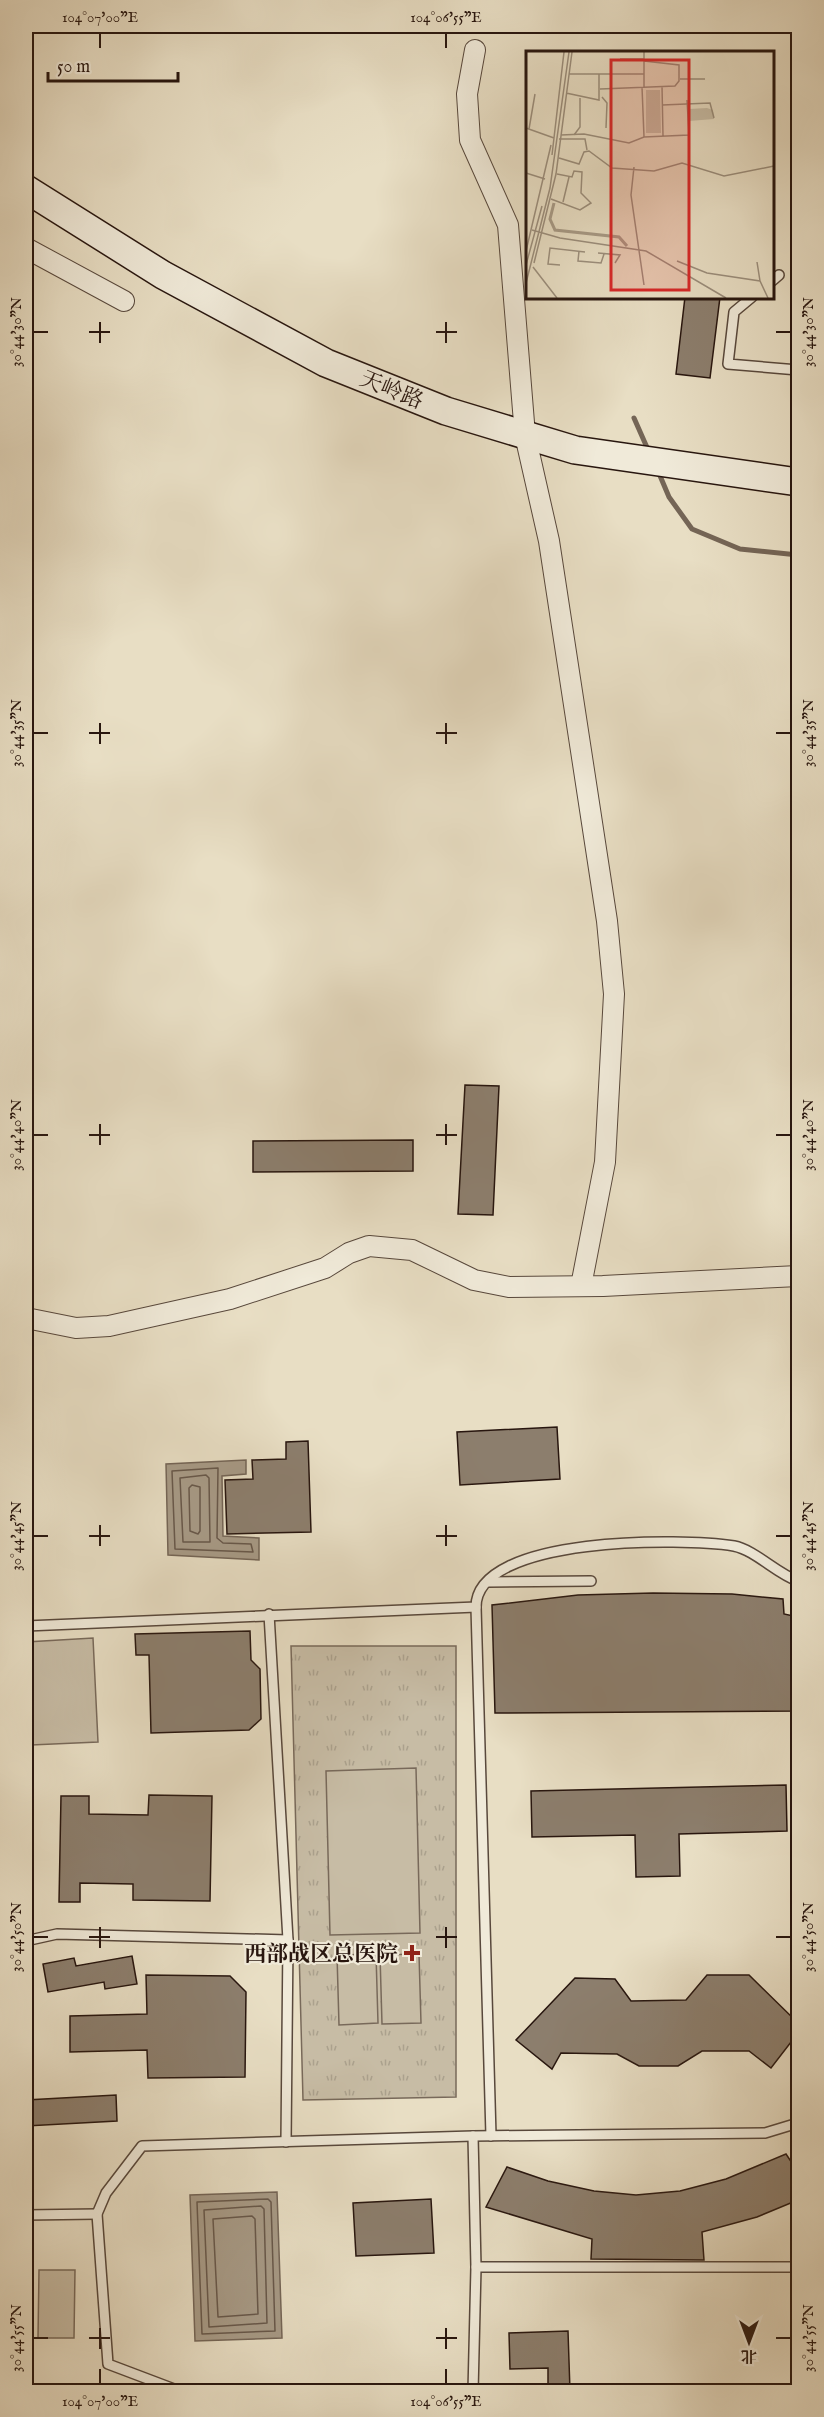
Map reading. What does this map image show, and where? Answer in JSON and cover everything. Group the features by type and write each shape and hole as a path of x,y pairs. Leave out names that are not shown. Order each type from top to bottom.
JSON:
{"street":[{"path":"475,50 467,94 471,140 508,225 525,435 549,542 607,921 614,994 605,1162 580,1286"},
{"name":"天岭路","path":"26,189 163,274 326,363 446,411 575,450 798,482"},
{"path":"26,248 124,301"},
{"path":"26,1318 76,1328 109,1326 230,1299 325,1268 350,1253 369,1246 412,1250 474,1280 509,1287 798,1276"}],"lane":[{"path":"751,298 734,312 728,364 798,369"},
{"path":"491,2136 476,1596 485,1582 529,1557 631,1541 736,1546 798,1581"},
{"path":"485,1582 591,1581"},
{"path":"26,1626 476,1607"},
{"path":"269,1614 288,1940 286,2142"},
{"path":"26,1945 30,1940 57,1934 288,1940"},
{"path":"182,2391 108,2364 98,2214 106,2193 142,2146 473,2136 765,2133 798,2123"},
{"path":"473,2136 476,2267 473,2391"},
{"path":"26,2215 98,2214"},
{"path":"476,2267 798,2267"}],"green space":[{"path":"93,1638 98,1742 31,1745 26,1642"},
{"path":"291,1646 456,1646 456,2097 303,2100"},
{"path":"416,1768 420,1933 330,1935 326,1771"},
{"path":"376,1954 378,2023 339,2025 337,1955"},
{"path":"419,1954 421,2023 382,2024 380,1955"},
{"path":"39,2270 75,2270 74,2338 38,2338"}],"water":[{"path":"246,1460 246,1474 222,1476 223,1536 259,1538 259,1560 168,1555 166,1464"},
{"path":"277,2192 282,2338 195,2341 190,2195"}],"building":[{"path":"685,298 720,298 710,378 676,374"},
{"path":"465,1085 499,1086 493,1215 458,1214"},
{"path":"413,1140 413,1171 253,1172 253,1141"},
{"path":"557,1427 560,1479 460,1485 457,1432"},
{"path":"308,1441 311,1532 227,1534 225,1480 253,1479 252,1460 286,1459 286,1442"},
{"path":"732,1594 783,1599 784,1614 798,1617 798,1711 495,1713 492,1605 578,1595"},
{"path":"250,1631 251,1660 260,1669 261,1719 249,1730 151,1733 149,1655 136,1655 135,1634"},
{"path":"786,1785 787,1831 679,1834 680,1876 636,1877 635,1835 532,1837 531,1791"},
{"path":"149,1795 212,1796 210,1901 133,1900 133,1884 80,1883 80,1902 59,1902 61,1796 89,1796 89,1814 148,1815"},
{"path":"132,1956 137,1984 105,1989 104,1982 48,1992 43,1964 74,1958 76,1966"},
{"path":"146,1975 230,1976 246,1992 245,2077 148,2078 147,2050 70,2052 70,2016 147,2014"},
{"path":"707,1975 749,1975 798,2023 798,2033 771,2068 749,2051 702,2051 678,2066 639,2066 617,2054 561,2053 552,2069 516,2040 575,1978 615,1979 631,2001 686,2000"},
{"path":"116,2095 117,2121 26,2126 26,2100"},
{"path":"786,2154 798,2172 798,2200 757,2217 702,2232 704,2260 591,2259 592,2239 486,2207 507,2167 548,2181 594,2191 636,2195 680,2191 726,2179"},
{"path":"431,2199 434,2253 356,2256 353,2203"},
{"path":"568,2331 570,2391 548,2391 548,2368 510,2369 509,2333"}],"waterway":[{"path":"634,418 649,452"},
{"path":"658,471 669,497 692,529 740,549 798,555"}],"place":[{"name":"西部战区总医院","path":"412,1953"}]}
